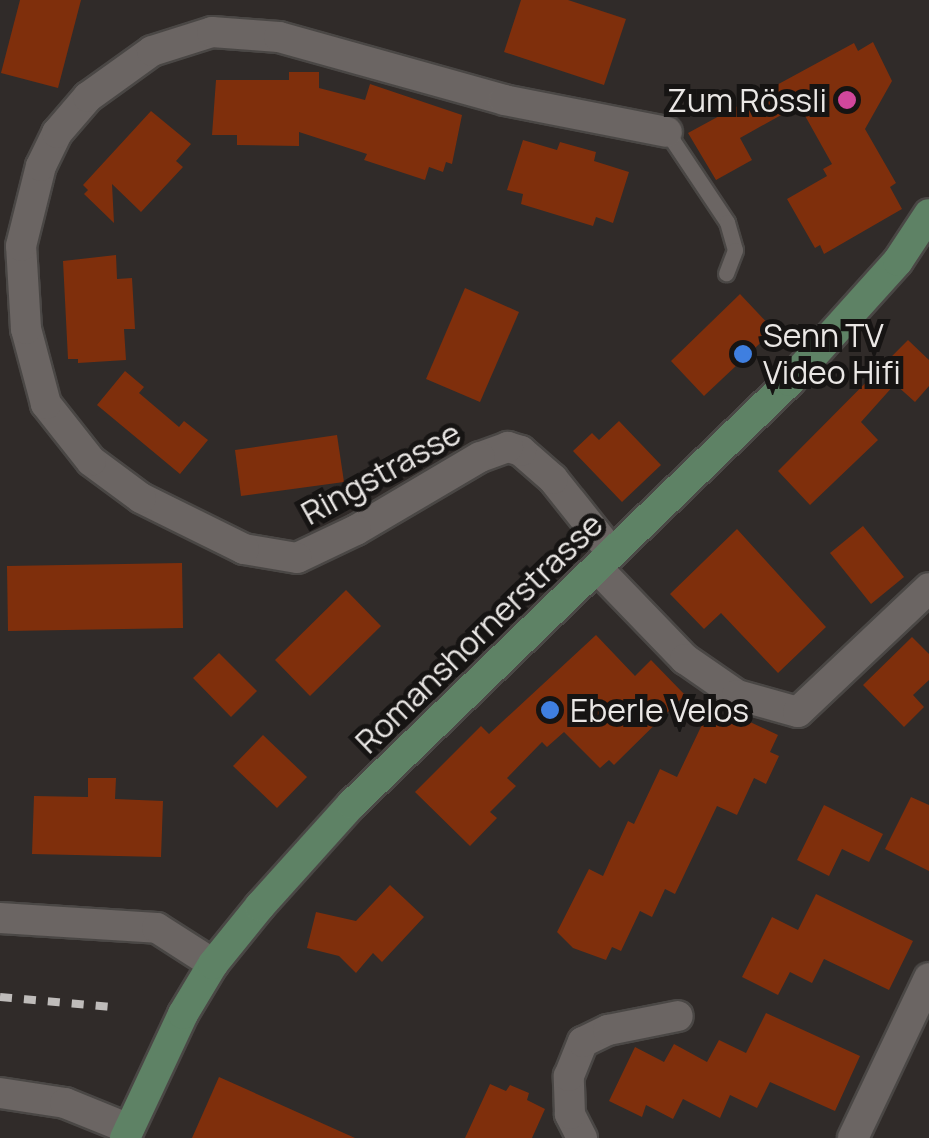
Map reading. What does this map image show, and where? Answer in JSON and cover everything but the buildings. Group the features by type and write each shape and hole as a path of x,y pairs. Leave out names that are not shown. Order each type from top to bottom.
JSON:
{"main road":[{"name":"Romanshornerstrasse","path":"127,1133 183,1014 214,964 352,804 844,325 898,261 929,214"}],"street":[{"name":"Ringstrasse","path":"604,560 553,479 521,451 508,447 480,458 356,530 297,558 244,549 157,506 91,462 46,404 26,328 21,246 41,166 57,133 88,97 152,51 212,32 279,36 504,100 667,132"},
{"path":"604,560 685,660 737,695 798,712 929,588"},
{"path":"0,918 157,928 214,964"},
{"path":"853,1138 929,978"},
{"path":"582,1138 570,1114 569,1076 583,1042 608,1030 678,1016"},
{"path":"0,1093 65,1103 127,1133"}],"lane":[{"path":"667,132 726,222 736,250 726,274"}],"railway":[{"path":"0,997 112,1007"}],"place":[{"name":"Zum Rössli","path":"847,100"},
{"name":"Senn TV Video Hifi","path":"743,354"},
{"name":"Eberle Velos","path":"550,710"}]}
